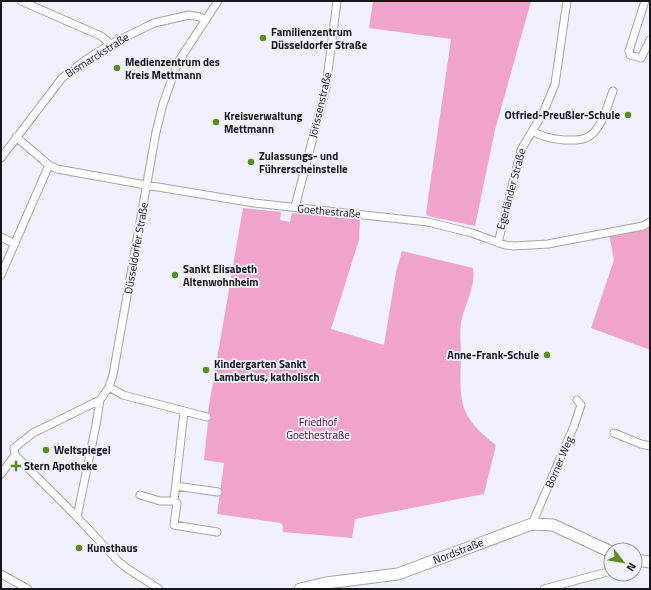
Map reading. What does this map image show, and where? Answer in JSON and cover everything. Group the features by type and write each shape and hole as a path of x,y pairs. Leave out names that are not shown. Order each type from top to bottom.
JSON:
{"main road":[{"name":"Nordstraße","path":"300,589 326,583 398,574 532,524 553,526 603,548"}],"street":[{"path":"22,1 102,36 109,45"},
{"name":"Düsseldorfer Straße","path":"1,474 15,455 14,450 16,446 33,433 100,400 109,387 113,375 146,186 163,104 181,56 218,1"},
{"name":"Jörissenstraße","path":"295,207 326,87 337,1"},
{"name":"Egerländer Straße","path":"498,243 521,150 547,105 556,84 567,1"},
{"path":"645,1 629,51 630,55 641,58 650,40"},
{"name":"Bismarckstraße","path":"1,158 62,78 109,45 154,23 188,15 200,17 205,20"},
{"path":"532,131 555,139 577,140 586,138 594,132 613,91"},
{"name":"Goethestraße","path":"16,137 48,165 57,169 146,186 254,203 428,222 472,233 498,243 514,246 530,246 643,226 650,222"},
{"path":"1,275 48,165"},
{"path":"1,237 15,244"},
{"path":"109,387 123,395 208,417"},
{"path":"77,517 100,400"},
{"name":"Borner Weg","path":"532,524 574,426 581,405 577,400"},
{"path":"184,412 174,501 177,503 174,525 217,532"},
{"path":"614,433 650,446"},
{"path":"15,455 77,517 119,562 159,589"},
{"path":"176,486 218,492"},
{"path":"140,495 160,501 174,501"},
{"path":"544,589 603,573"},
{"path":"1,574 28,589"}],"green space":[{"path":"373,1 531,1 495,130 475,226 428,216 426,213 451,39 369,28"},
{"name":"Friedhof Goethestraße","path":"243,208 281,212 280,220 290,222 292,213 360,219 359,240 331,329 384,345 396,272 402,251 473,268 474,274 472,287 462,318 460,336 461,396 468,415 474,425 496,445 484,494 355,519 352,538 283,532 281,523 217,514 224,463 204,460 208,422 207,417"},
{"path":"650,226 650,350 591,328 614,260 609,234"}],"place":[{"name":"Familienzentrum Düsseldorfer Straße","path":"263,38"},
{"name":"Medienzentrum des Kreis Mettmann","path":"117,68"},
{"name":"Otfried-Preußler-Schule","path":"628,115"},
{"name":"Kreisverwaltung Mettmann","path":"216,122"},
{"name":"Zulassungs- und Führerscheinstelle","path":"251,162"},
{"name":"Sankt Elisabeth Altenwohnheim","path":"175,275"},
{"name":"Anne-Frank-Schule","path":"547,355"},
{"name":"Kindergarten Sankt Lambertus, katholisch","path":"206,370"},
{"name":"Weltspiegel","path":"46,450"},
{"name":"Stern Apotheke","path":"16,466"},
{"name":"Kunsthaus","path":"79,548"}]}
